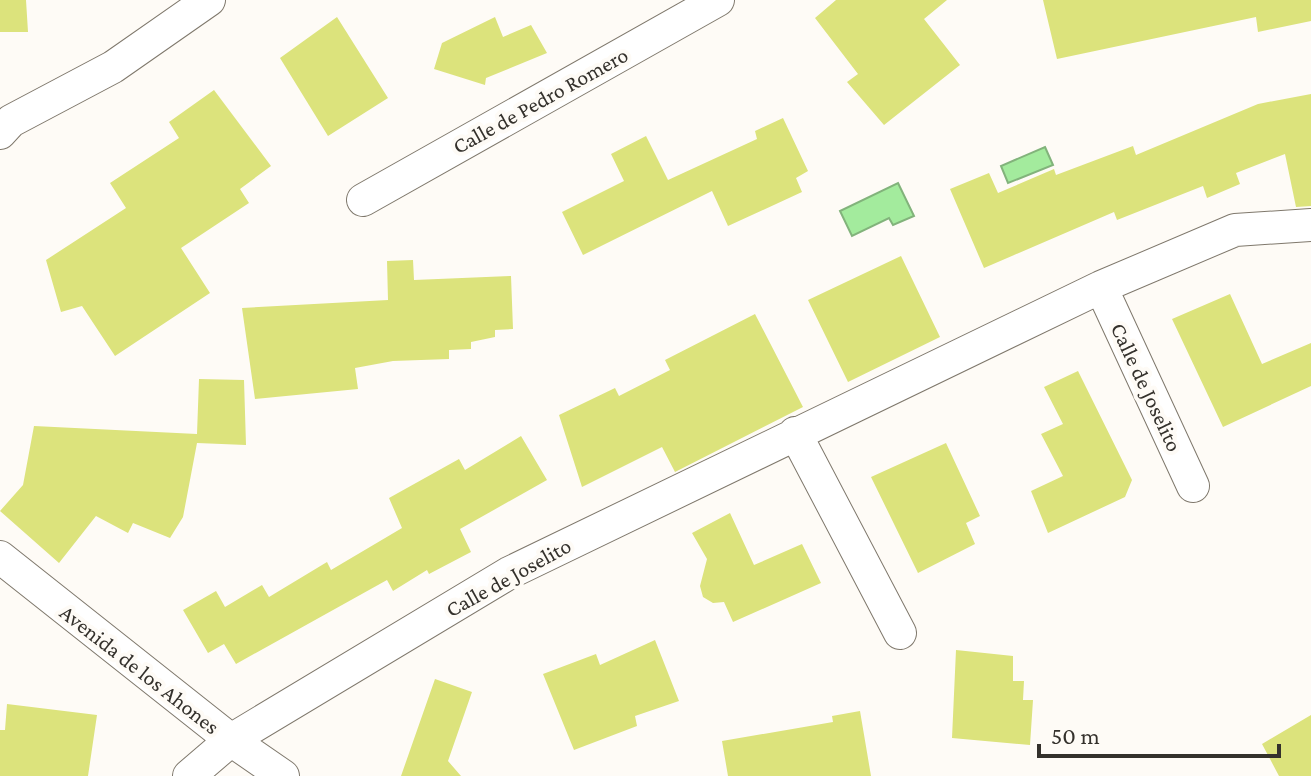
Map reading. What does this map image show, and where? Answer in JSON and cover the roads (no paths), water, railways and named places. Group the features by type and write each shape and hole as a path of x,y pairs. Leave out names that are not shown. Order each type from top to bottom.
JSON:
{"street":[{"path":"4,125 113,67 209,0"},
{"name":"Calle de Pedro Romero","path":"363,200 718,0"},
{"name":"Calle de Joselito","path":"189,776 231,740 509,573 1101,287 1235,230 1311,225"},
{"name":"Calle de Joselito","path":"1101,287 1193,486"},
{"path":"795,433 900,633"},
{"name":"Avenida de los Ahones","path":"0,557 231,740 283,776"}]}
